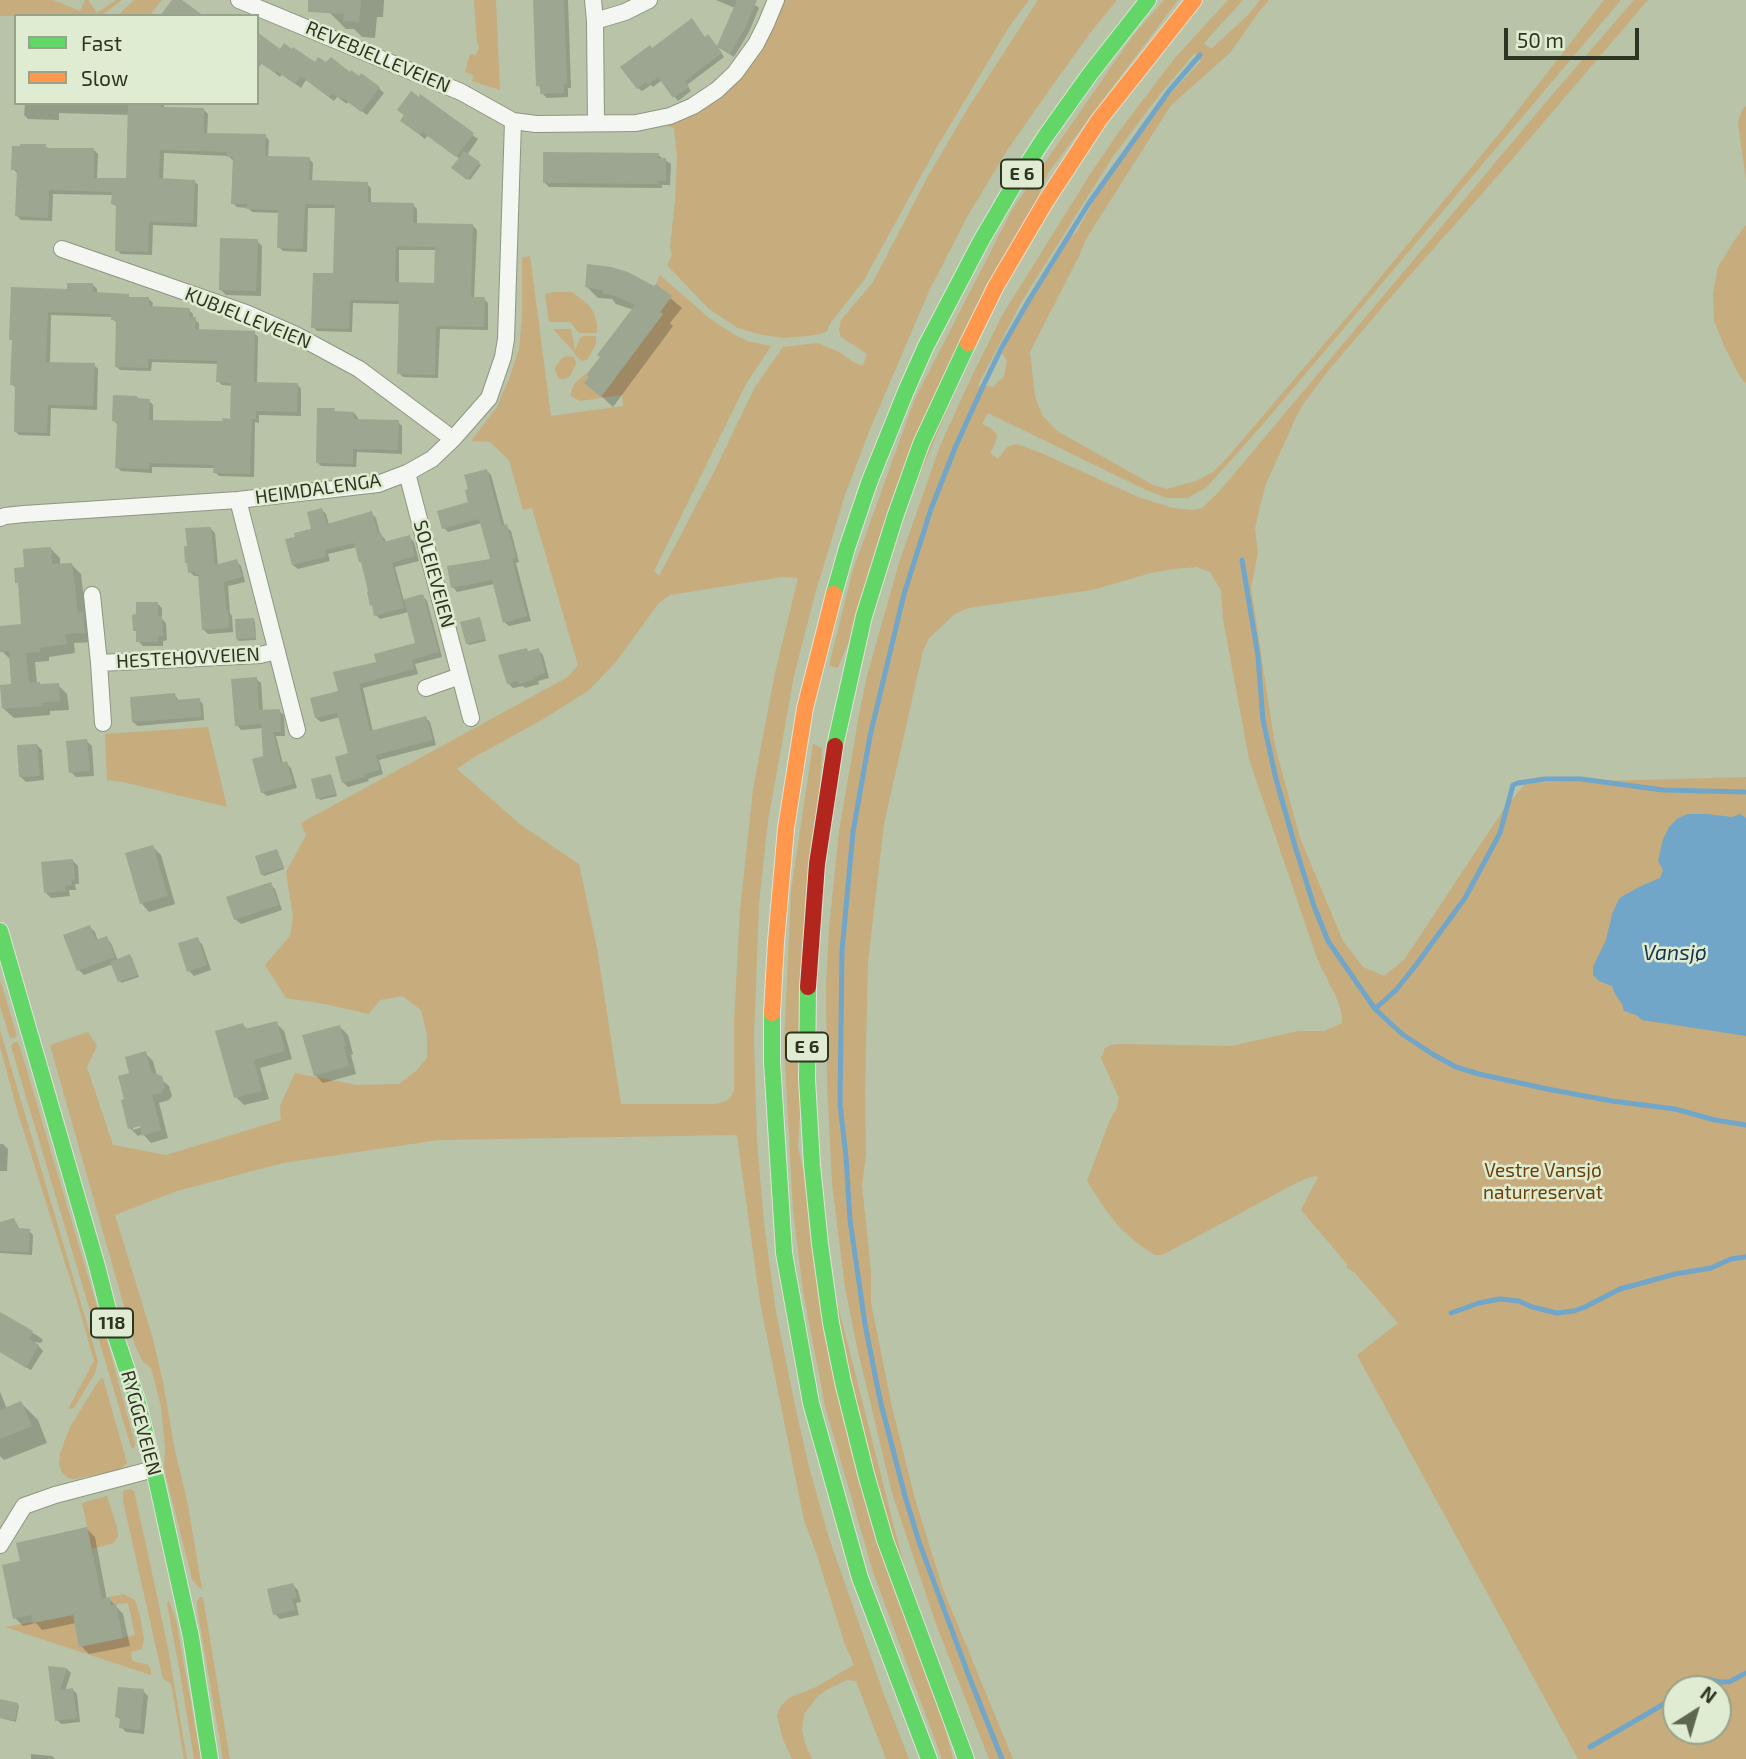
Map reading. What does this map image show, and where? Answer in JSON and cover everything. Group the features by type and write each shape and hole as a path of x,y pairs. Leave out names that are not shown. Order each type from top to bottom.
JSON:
{"main road":[{"name":"E 6","path":"929,1759 860,1578 833,1485 811,1403 785,1254 772,1051 776,942 786,828 805,708 825,626 869,483 906,391 926,346 1012,188 1090,74 1139,7 1148,0"},
{"name":"E 6","path":"967,1759 886,1540 863,1461 831,1323 817,1217 807,1079 807,1000 817,864 835,745 864,616 921,444 996,286 1040,212 1099,120 1194,0"},
{"name":"E 6","path":"1166,34 1208,0"},
{"name":"RYGGEVEIEN","path":"0,932 112,1325 137,1399 191,1637 210,1759"}],"street":[{"name":"REVEBJELLEVEIEN","path":"239,0 461,92 513,121"},
{"path":"593,0 596,123"},
{"path":"595,21 625,12 649,0"},
{"path":"513,121 536,124 646,121 670,116 693,106 718,90 735,73 755,44 776,0"},
{"name":"HEIMDALENGA","path":"2,516 238,500 378,484 407,473 432,459 489,398 503,357 506,339 513,121"},
{"name":"KUBJELLEVEIEN","path":"62,249 246,313 296,335 359,369 453,439"},
{"name":"SOLEIEVEIEN","path":"407,473 471,718"},
{"name":"HESTEHOVVEIEN","path":"238,500 297,730"},
{"name":"HESTEHOVVEIEN","path":"92,595 103,723"},
{"name":"HESTEHOVVEIEN","path":"99,663 260,655 277,651"},
{"path":"426,688 460,676"},
{"path":"0,1545 24,1506 154,1469"}],"green space":[{"path":"0,0 53,0 80,11 85,0 88,0 97,13 116,0 122,0 104,14 0,16"},
{"path":"134,0 162,0 151,14 119,14"},
{"path":"474,0 496,0 500,90 472,81 474,75 465,72 470,54 476,55 479,46"},
{"path":"784,0 1029,0 1009,27 934,152 864,280 827,331 782,338 738,328 708,308 667,265 672,255 670,247 677,157 674,128 667,126 668,122 761,47"},
{"path":"1038,0 1117,0 1090,33 1008,149 967,217 929,291 845,495 794,676 768,821 759,904 754,1038 757,1141 764,1223 776,1312 794,1401 829,1538 909,1759 886,1759 856,1681 847,1680 828,1689 818,1696 804,1714 802,1731 812,1759 792,1759 782,1737 777,1715 789,1698 816,1687 854,1665 804,1520 760,1302 737,1135 439,1140 283,1163 177,1191 115,1215 153,1339 188,1505 202,1589 192,1579 164,1468 161,1407 151,1368 143,1362 135,1345 50,1045 88,1032 97,1046 87,1067 113,1145 166,1155 281,1120 280,1106 295,1073 357,1085 399,1084 417,1070 427,1058 427,1035 421,1010 402,996 380,1000 369,1014 286,998 265,965 290,936 293,917 286,872 306,835 301,823 568,677 578,665 532,508 523,510 509,460 490,442 471,441 497,407 519,349 522,258 530,256 551,416 623,406 622,395 580,401 571,396 571,392 574,384 585,374 589,377 585,383 600,385 606,390 663,314 660,312 672,296 656,284 660,275 709,318 733,334 750,342 771,346 746,384 654,571 659,576 755,387 783,347 818,343 863,366 867,354 841,337 841,320 873,282 928,176","holes":["782,577 798,578 775,673 753,789 740,910 734,1022 734,1090 726,1101 715,1104 621,1104 597,948 579,864 521,825 457,769 588,691 615,663 658,604 670,595"]},
{"path":"1164,0 1178,0 1048,173 838,667 829,665 853,570 914,401 1012,210 1132,37"},
{"name":"Vestre Vansjø naturreservat","path":"1228,0 1243,0 1204,43 1211,49 1247,16 1260,0 1269,0 1230,53 1171,105 1086,239 1030,352 1035,396 1042,415 1057,431 1153,485 1167,489 1196,481 1213,472 1227,458 1508,123 1604,0 1621,0 1207,487 1187,498 1167,498 988,413 982,424 997,435 990,453 998,459 1007,447 1017,444 1138,497 1173,508 1202,508 1218,493 1634,0 1648,0 1397,290 1304,403 1266,484 1255,529 1258,553 1251,587 1275,746 1300,838 1343,941 1363,967 1384,976 1404,960 1504,809 1526,783 1746,777 1746,1759 1578,1759 1357,1355 1398,1323 1354,1272 1347,1268 1347,1264 1301,1210 1318,1177 1298,1182 1162,1255 1155,1255 1120,1228 1087,1181 1119,1098 1101,1058 1105,1048 1119,1044 1232,1046 1298,1031 1324,1031 1342,1023 1338,1001 1318,961 1249,759 1223,619 1221,590 1210,572 1197,567 1151,573 1092,590 968,608 955,614 929,638 923,651 884,824 868,962 866,1155 862,1185 871,1272 871,1303 892,1407 915,1499 943,1589 1013,1759 989,1759 936,1624 892,1493 856,1343 845,1288 832,1183 826,984 839,831 868,672 899,563 940,446 1003,314 1118,133 1174,59","holes":["1195,53 1201,61 1150,116 1110,171 1076,233 1069,238 1013,328 1002,353 1007,361 1004,376 993,387 977,387 1022,301 1112,158"]},
{"path":"1746,106 1746,181 1738,122"},
{"path":"1746,225 1746,384 1725,348 1714,321 1713,294 1718,267"},
{"path":"572,292 589,305 594,313 597,333 579,333 570,322 549,322 545,294"},
{"path":"553,329 571,329 575,350 580,338 596,336 596,344 587,360 582,361 577,357"},
{"path":"574,357 576,364 570,376 559,379 555,368 562,358"},
{"path":"208,727 227,807 107,780 105,734"},
{"path":"813,744 822,748 798,1148 953,1759 942,1759 873,1572 825,1406 803,1291 793,1210 784,1045 791,891"},
{"path":"0,979 17,1036 14,1038 10,1038 0,1006"},
{"path":"0,1030 98,1361 95,1373 74,1408 68,1409 94,1361 18,1113 0,1047"},
{"path":"14,1042 20,1047 108,1344 135,1444 134,1449 131,1447 11,1046"},
{"path":"103,1378 127,1463 119,1470 68,1478 62,1473 59,1464 60,1453 70,1427 99,1380"},
{"path":"123,1491 134,1491 148,1554 187,1759 184,1759 171,1683 163,1679 123,1501"},
{"path":"107,1496 118,1536 114,1543 92,1549 82,1503"},
{"path":"123,1594 135,1600 144,1639 142,1649 131,1652 132,1661 148,1665 151,1675 5,1627 73,1615 80,1647 135,1635 128,1603 111,1605 110,1597"},
{"path":"200,1597 203,1597 230,1759 223,1759 197,1608"},
{"path":"169,1600 176,1620 201,1759 194,1759 167,1604"}],"water":[{"name":"Vansjø","path":"1688,814 1732,817 1740,814 1746,818 1746,1036 1642,1020 1624,1011 1612,986 1599,981 1593,975 1593,967 1606,940 1618,901 1641,886 1660,878 1663,870 1658,861 1663,839 1678,818"}],"building":[{"path":"172,0 182,0 201,14 162,14"},
{"path":"308,0 361,0 359,22 343,21 344,14 308,12"},
{"path":"533,0 564,0 567,84 564,84 564,93 540,94 540,86 536,86"},
{"path":"737,0 757,0 730,54 718,47 722,53 685,81 689,87 673,98 658,77 637,89 620,67 650,45 652,48 692,18 705,37 708,34 717,46"},
{"path":"259,33 280,49 284,43 315,62 318,57 326,62 331,57 350,72 351,70 359,76 361,73 380,87 361,112 343,98 341,100 332,93 329,97 301,76 295,84 276,71 275,73 259,62"},
{"path":"411,91 419,97 420,94 474,133 456,157 422,132 420,135 400,121 404,115 397,110"},
{"path":"128,105 204,108 204,133 266,134 265,156 310,157 309,180 368,182 368,202 414,203 413,223 473,224 471,297 485,297 484,327 436,326 435,375 397,374 399,301 350,300 349,329 311,328 313,273 333,273 335,205 305,204 303,249 277,248 278,210 246,209 247,204 231,204 233,157 227,157 227,152 160,150 159,178 195,180 193,223 149,222 148,252 115,251 116,205 111,204 112,192 49,190 48,218 15,216 17,170 11,170 12,146 46,144 46,147 50,148 94,148 94,178 126,178","holes":["396,246 435,247 434,283 395,282"]},
{"path":"464,151 480,162 467,180 451,168"},
{"path":"543,152 659,153 658,158 666,158 666,181 658,181 658,184 543,183"},
{"path":"220,238 258,239 256,291 219,290"},
{"path":"587,264 628,272 654,286 656,284 672,296 660,312 663,314 601,397 584,383 589,377 586,375 600,357 597,355 635,305 603,293 603,290 585,287"},
{"path":"67,283 93,283 93,292 149,297 149,306 190,308 189,317 196,317 195,329 255,331 254,382 298,383 297,412 256,411 256,419 252,419 250,474 213,473 214,465 149,463 149,469 115,468 117,422 112,421 113,395 150,399 149,420 222,421 223,418 230,419 231,383 216,382 217,361 148,359 148,368 115,367 116,320 111,320 111,314 48,312 46,362 95,363 93,406 48,405 47,433 14,432 15,385 10,385 12,340 9,340 11,287 67,289"},
{"path":"317,408 354,412 354,419 399,420 398,450 353,449 353,464 316,463"},
{"path":"487,469 502,526 507,524 516,558 512,559 527,616 503,623 492,580 451,588 447,566 490,559 479,519 442,529 437,511 468,502 464,475"},
{"path":"322,508 327,524 372,511 378,534 381,533 384,542 410,535 415,556 392,563 404,608 374,616 354,543 325,550 326,557 292,565 285,539 295,537 294,533 311,529 307,512"},
{"path":"211,527 215,565 237,559 242,577 224,582 229,628 202,630 198,575 195,575 195,572 188,573 185,563 185,528"},
{"path":"51,547 52,564 72,563 78,613 83,612 85,633 65,634 67,644 26,653 29,683 59,683 60,701 41,703 42,706 2,709 0,685 11,684 9,651 0,652 0,626 21,624 18,583 15,583 14,568 24,567 23,549"},
{"path":"423,594 439,652 412,660 414,669 359,684 370,731 426,716 433,740 376,755 380,770 342,783 335,757 348,753 337,713 315,718 310,698 338,691 333,672 376,662 374,654 415,643 404,599"},
{"path":"136,602 158,602 163,636 158,636 158,642 136,642 132,615 136,614"},
{"path":"480,617 485,639 466,644 460,622"},
{"path":"254,618 255,638 236,639 235,619"},
{"path":"527,648 528,651 539,648 545,673 519,684 518,681 507,684 498,655"},
{"path":"257,677 259,710 280,709 281,732 273,732 281,763 287,761 293,784 261,793 252,759 263,756 261,724 235,726 231,679"},
{"path":"175,693 176,700 200,698 201,717 132,722 130,697"},
{"path":"87,739 90,771 69,773 66,741"},
{"path":"37,744 40,776 19,777 17,745"},
{"path":"331,774 336,794 316,799 311,779"},
{"path":"153,845 168,896 140,904 125,853"},
{"path":"277,849 284,867 261,875 255,856"},
{"path":"73,859 75,879 71,880 72,885 65,886 66,891 44,893 41,862"},
{"path":"271,882 279,905 234,920 226,897"},
{"path":"90,925 96,940 107,936 115,957 77,971 63,935"},
{"path":"198,937 207,965 187,972 178,943"},
{"path":"130,954 138,975 118,982 110,962"},
{"path":"277,1021 285,1051 254,1060 262,1091 234,1098 215,1031 243,1023 245,1029"},
{"path":"340,1025 349,1066 314,1076 302,1035"},
{"path":"146,1051 151,1072 162,1076 165,1087 161,1093 152,1095 161,1130 142,1136 140,1126 128,1129 118,1076 129,1073 125,1057"},
{"path":"14,1218 18,1228 30,1229 29,1252 0,1251 0,1222"},
{"path":"0,1312 33,1331 29,1339 39,1345 26,1368 0,1352"},
{"path":"21,1401 32,1426 0,1439 0,1410"},
{"path":"87,1527 102,1599 110,1597 111,1605 116,1604 123,1638 79,1647 73,1615 33,1623 31,1615 13,1619 2,1565 20,1561 16,1543"},
{"path":"293,1583 297,1598 292,1599 295,1610 273,1615 267,1589"},
{"path":"48,1666 67,1668 60,1690 73,1688 77,1718 55,1721"},
{"path":"118,1687 144,1689 140,1730 119,1728 120,1718 115,1717"},
{"path":"0,1699 18,1703 15,1721 0,1718"}],"waterway":[{"path":"1002,1759 919,1542 880,1400 865,1324 850,1220 840,1104 842,951 853,832 870,736 904,594 931,509 955,448 1002,347 1089,203 1169,91 1200,55"},
{"path":"1242,560 1258,656 1263,720 1295,846 1328,941 1375,1009 1402,1034 1456,1067 1547,1089 1675,1109 1746,1125"},
{"path":"1375,1009 1396,990 1465,898 1500,833 1513,785 1545,779 1581,779 1663,790 1746,792"},
{"path":"1451,1313 1500,1299 1519,1301 1557,1313 1574,1311 1620,1289 1746,1257"},
{"path":"1732,1680 1746,1673"},
{"path":"1590,1747 1662,1705"}],"traffic: fast":[{"path":"834,594 869,483 906,391 926,346 981,241 1045,137 1148,0"},
{"path":"835,746 864,616 895,517 921,444 968,343"},
{"path":"0,931 112,1325 137,1400 191,1637 210,1759"},
{"path":"808,987 807,1079 812,1165 831,1323 843,1382 885,1540 966,1759"},
{"path":"772,1013 772,1062 784,1253 811,1403 860,1578 929,1759"}],"traffic: slow":[{"path":"968,343 996,286 1046,201 1099,120 1194,0"},
{"path":"772,1013 786,828 805,708 834,594"}],"traffic: jam":[{"path":"808,987 817,864 835,746"}]}
